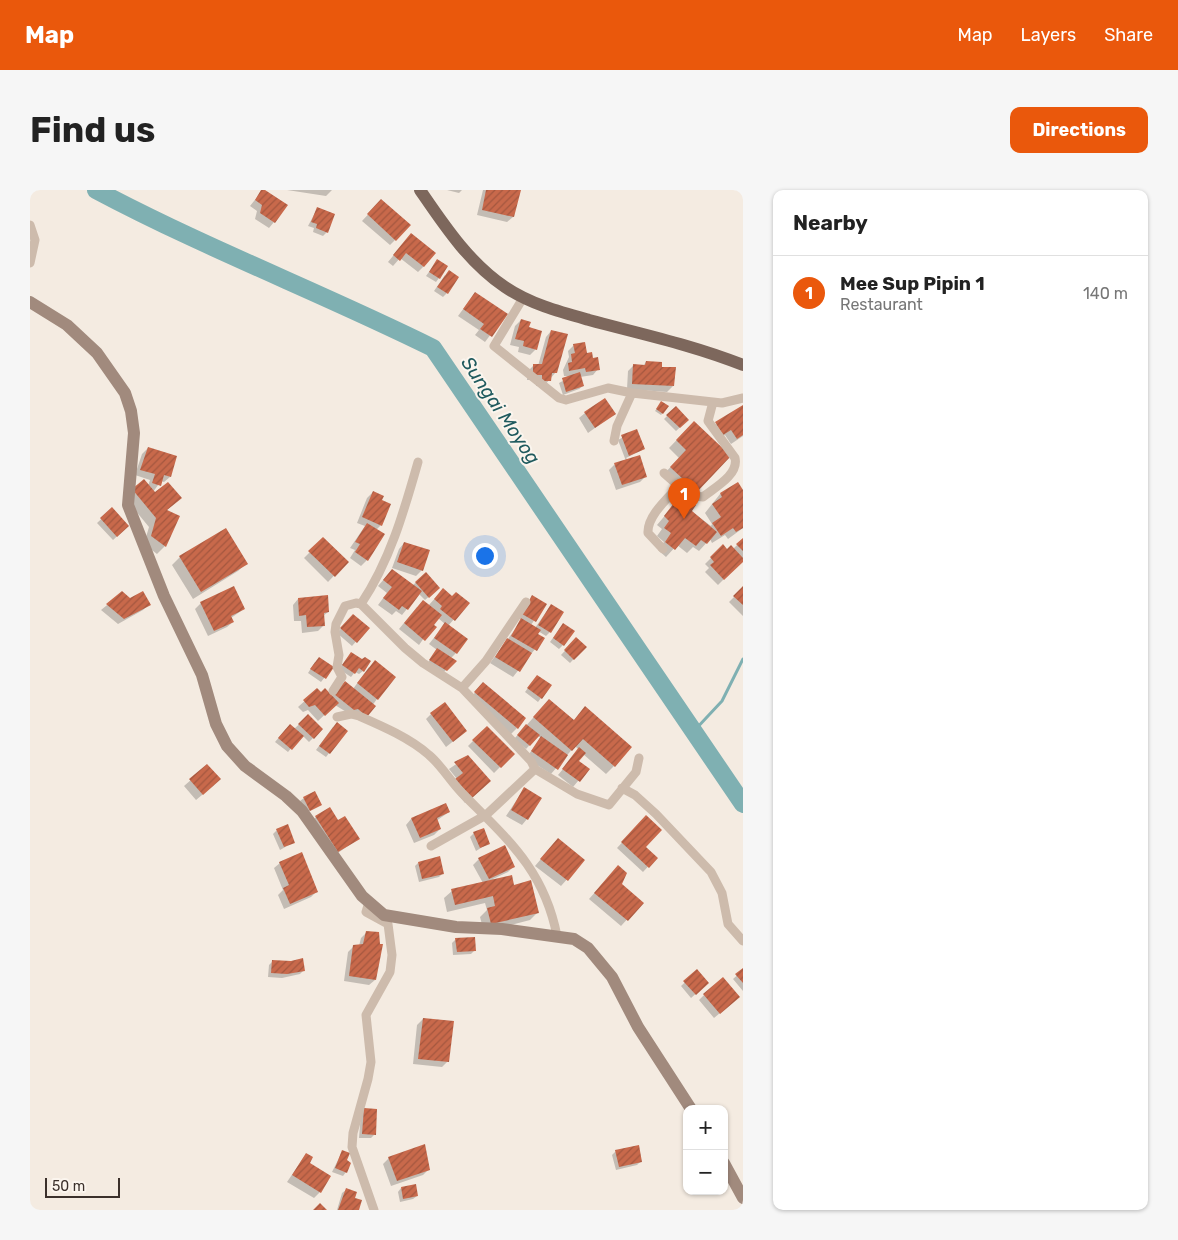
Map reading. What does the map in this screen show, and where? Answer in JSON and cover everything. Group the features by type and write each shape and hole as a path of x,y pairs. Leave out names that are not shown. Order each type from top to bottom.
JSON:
{"main road":[{"path":"420,190 445,228 462,248 503,286 523,298 565,313 699,350 743,365"}],"street":[{"path":"30,225 36,240 30,263"},
{"path":"523,298 494,346 559,398 573,399 608,388 632,393 713,402 730,402 743,398"},
{"path":"30,302 66,325 97,353 125,393 132,411 134,433 128,505 164,596 202,675 220,736 245,766 286,796 302,811 319,832 334,858 368,902 384,915 456,927 502,929 574,938 588,948 612,978 638,1027 688,1105"},
{"path":"614,441 617,426 632,393"},
{"path":"664,473 689,495 703,498 734,471 735,458 708,421 713,402"},
{"path":"361,604 378,579 388,556 418,462"},
{"path":"663,549 648,533 648,527 653,517 679,486"},
{"path":"462,688 486,661 526,602"},
{"path":"333,691 342,677 337,667 339,655 336,624 345,606 356,603 361,604 417,658 462,688 531,761 535,769 577,794 609,805 636,772 639,758"},
{"path":"337,717 351,714 359,716 420,748 441,766 461,792 486,815 530,866 553,912 558,936"},
{"path":"431,846 486,815 535,769"},
{"path":"622,788 635,795 656,814 711,872 722,893 728,924 743,941"},
{"path":"368,902 366,912 388,924 392,955 390,972 366,1015 371,1062 353,1133 352,1147 374,1210"},
{"path":"728,1170 743,1198"}],"building":[{"path":"261,190 265,190 288,205 275,223 260,213 262,205 255,200"},
{"path":"486,190 521,190 514,217 482,210"},
{"path":"381,199 411,225 396,241 367,214"},
{"path":"317,207 335,214 328,233 316,228 317,224 311,222"},
{"path":"411,233 436,253 424,267 406,253 400,261 393,255"},
{"path":"437,259 448,266 440,279 429,272"},
{"path":"449,270 459,277 448,294 437,287"},
{"path":"475,292 508,314 492,337 480,329 484,324 463,309"},
{"path":"521,319 531,322 529,327 542,331 537,350 523,346 524,341 515,339"},
{"path":"551,330 568,334 557,373 552,373 551,381 542,381 542,375 533,375 533,364 542,364"},
{"path":"585,342 587,353 592,352 593,358 598,357 600,370 586,372 585,368 569,371 568,363 572,362 571,354 575,353 573,344"},
{"path":"646,361 662,362 662,367 676,367 674,386 632,384 633,364 645,365"},
{"path":"580,372 584,386 566,392 562,378"},
{"path":"605,398 616,414 595,428 584,412"},
{"path":"661,401 669,406 663,414 656,409"},
{"path":"743,405 743,435 737,439 731,430 723,435 715,422"},
{"path":"676,406 689,420 680,428 666,415"},
{"path":"694,421 731,456 697,492 670,467 686,450 676,440"},
{"path":"637,429 645,449 629,456 621,435"},
{"path":"148,447 177,456 171,477 164,475 161,486 152,483 155,474 140,470"},
{"path":"640,455 647,477 622,485 614,463"},
{"path":"144,479 155,492 168,482 182,498 167,510 180,516 166,547 151,536 156,518 132,489"},
{"path":"738,482 743,490 743,528 736,532 733,528 721,536 712,523 721,517 712,504 722,497 720,493"},
{"path":"373,491 384,496 382,500 391,504 382,526 362,517"},
{"path":"681,494 696,505 692,511 717,532 707,544 701,540 696,546 685,538 675,550 665,542 671,533 664,528 669,521 664,516"},
{"path":"112,507 129,526 117,537 100,518"},
{"path":"367,523 385,534 368,561 355,552 360,544 355,542"},
{"path":"226,528 248,564 201,592 179,556"},
{"path":"323,537 349,562 335,577 308,551"},
{"path":"743,538 743,551 736,544"},
{"path":"404,542 430,550 423,571 397,562"},
{"path":"723,544 727,549 731,545 743,558 743,562 724,580 710,565 714,562 710,557"},
{"path":"392,569 422,591 408,610 402,606 399,610 383,598 392,587 383,580"},
{"path":"426,572 440,588 429,598 415,582"},
{"path":"234,586 245,609 231,616 234,622 214,631 200,602"},
{"path":"743,586 743,605 733,596"},
{"path":"443,588 452,596 456,592 470,603 455,621 440,609 442,606 434,599"},
{"path":"122,591 130,598 143,591 151,605 124,619 106,604"},
{"path":"328,595 329,612 324,613 325,626 307,627 306,615 299,616 298,598"},
{"path":"532,595 547,604 536,622 522,614"},
{"path":"423,600 442,615 434,625 437,627 425,641 404,623"},
{"path":"551,604 564,612 551,633 538,625"},
{"path":"353,614 370,628 357,643 340,628"},
{"path":"521,618 541,630 538,634 545,638 537,651 511,636"},
{"path":"445,622 468,639 457,654 434,638"},
{"path":"563,623 575,631 564,646 553,638"},
{"path":"576,637 587,647 574,660 564,650"},
{"path":"507,638 532,653 520,672 495,657"},
{"path":"437,648 457,661 447,671 429,660"},
{"path":"351,652 362,659 365,657 371,661 364,672 359,668 355,674 342,665"},
{"path":"319,657 334,667 326,679 310,669"},
{"path":"375,660 396,677 378,700 357,683"},
{"path":"537,675 552,685 542,699 527,688"},
{"path":"345,681 376,706 367,717 358,709 354,710 334,694"},
{"path":"483,682 526,718 518,729 474,692"},
{"path":"317,688 321,692 325,688 339,703 325,716 315,705 309,707 303,700"},
{"path":"549,699 574,720 585,706 632,747 615,767 583,739 572,751 533,717"},
{"path":"445,702 467,731 453,742 430,713"},
{"path":"308,714 323,729 314,739 298,724"},
{"path":"337,722 348,731 330,754 319,746"},
{"path":"290,724 304,736 292,750 278,738"},
{"path":"526,724 540,735 530,746 517,735"},
{"path":"487,726 515,754 501,768 472,740"},
{"path":"541,736 568,755 558,770 531,751"},
{"path":"579,747 586,753 579,761 590,769 580,782 562,769"},
{"path":"468,755 491,781 472,798 455,779 463,773 454,762"},
{"path":"207,764 221,779 203,795 189,779"},
{"path":"524,787 542,798 528,820 511,810"},
{"path":"315,791 322,805 310,811 303,797"},
{"path":"446,803 450,812 437,818 441,829 420,838 411,818"},
{"path":"330,807 338,820 345,816 360,839 338,852 315,816"},
{"path":"646,815 662,830 646,847 658,858 649,868 621,842"},
{"path":"288,824 295,843 284,847 276,829"},
{"path":"484,828 490,844 480,848 473,832"},
{"path":"558,838 585,860 568,881 540,859"},
{"path":"505,845 515,867 489,879 478,858"},
{"path":"302,852 318,892 290,904 283,888 289,885 279,862"},
{"path":"440,856 444,874 422,879 418,862"},
{"path":"618,865 627,873 622,884 644,903 628,921 594,893"},
{"path":"512,875 514,885 531,880 539,913 491,924 487,908 495,906 493,896 455,905 451,889"},
{"path":"366,931 379,932 380,944 383,944 376,980 349,976 353,945 363,944"},
{"path":"475,937 476,951 457,952 455,938"},
{"path":"303,958 305,971 287,974 271,973 272,960 291,961"},
{"path":"743,968 743,983 735,974"},
{"path":"697,969 709,983 696,995 683,981"},
{"path":"723,977 740,997 720,1014 703,994"},
{"path":"423,1018 454,1021 449,1062 418,1059"},
{"path":"364,1108 377,1109 376,1135 362,1134"},
{"path":"425,1144 430,1170 397,1181 388,1157"},
{"path":"639,1145 642,1162 619,1167 615,1150"},
{"path":"342,1150 350,1153 347,1160 351,1163 347,1173 335,1168"},
{"path":"306,1153 313,1157 310,1163 331,1176 321,1193 292,1175"},
{"path":"416,1184 418,1196 403,1199 401,1187"},
{"path":"346,1188 357,1192 355,1198 362,1200 359,1210 338,1210"},
{"path":"320,1203 327,1210 313,1210"}],"waterway":[{"name":"Sungai Moyog","path":"96,190 221,251 433,348 743,804"},
{"path":"693,732 722,701 743,659"}],"place":[{"name":"Mee Sup Pipin 1","path":"684,519"}]}
